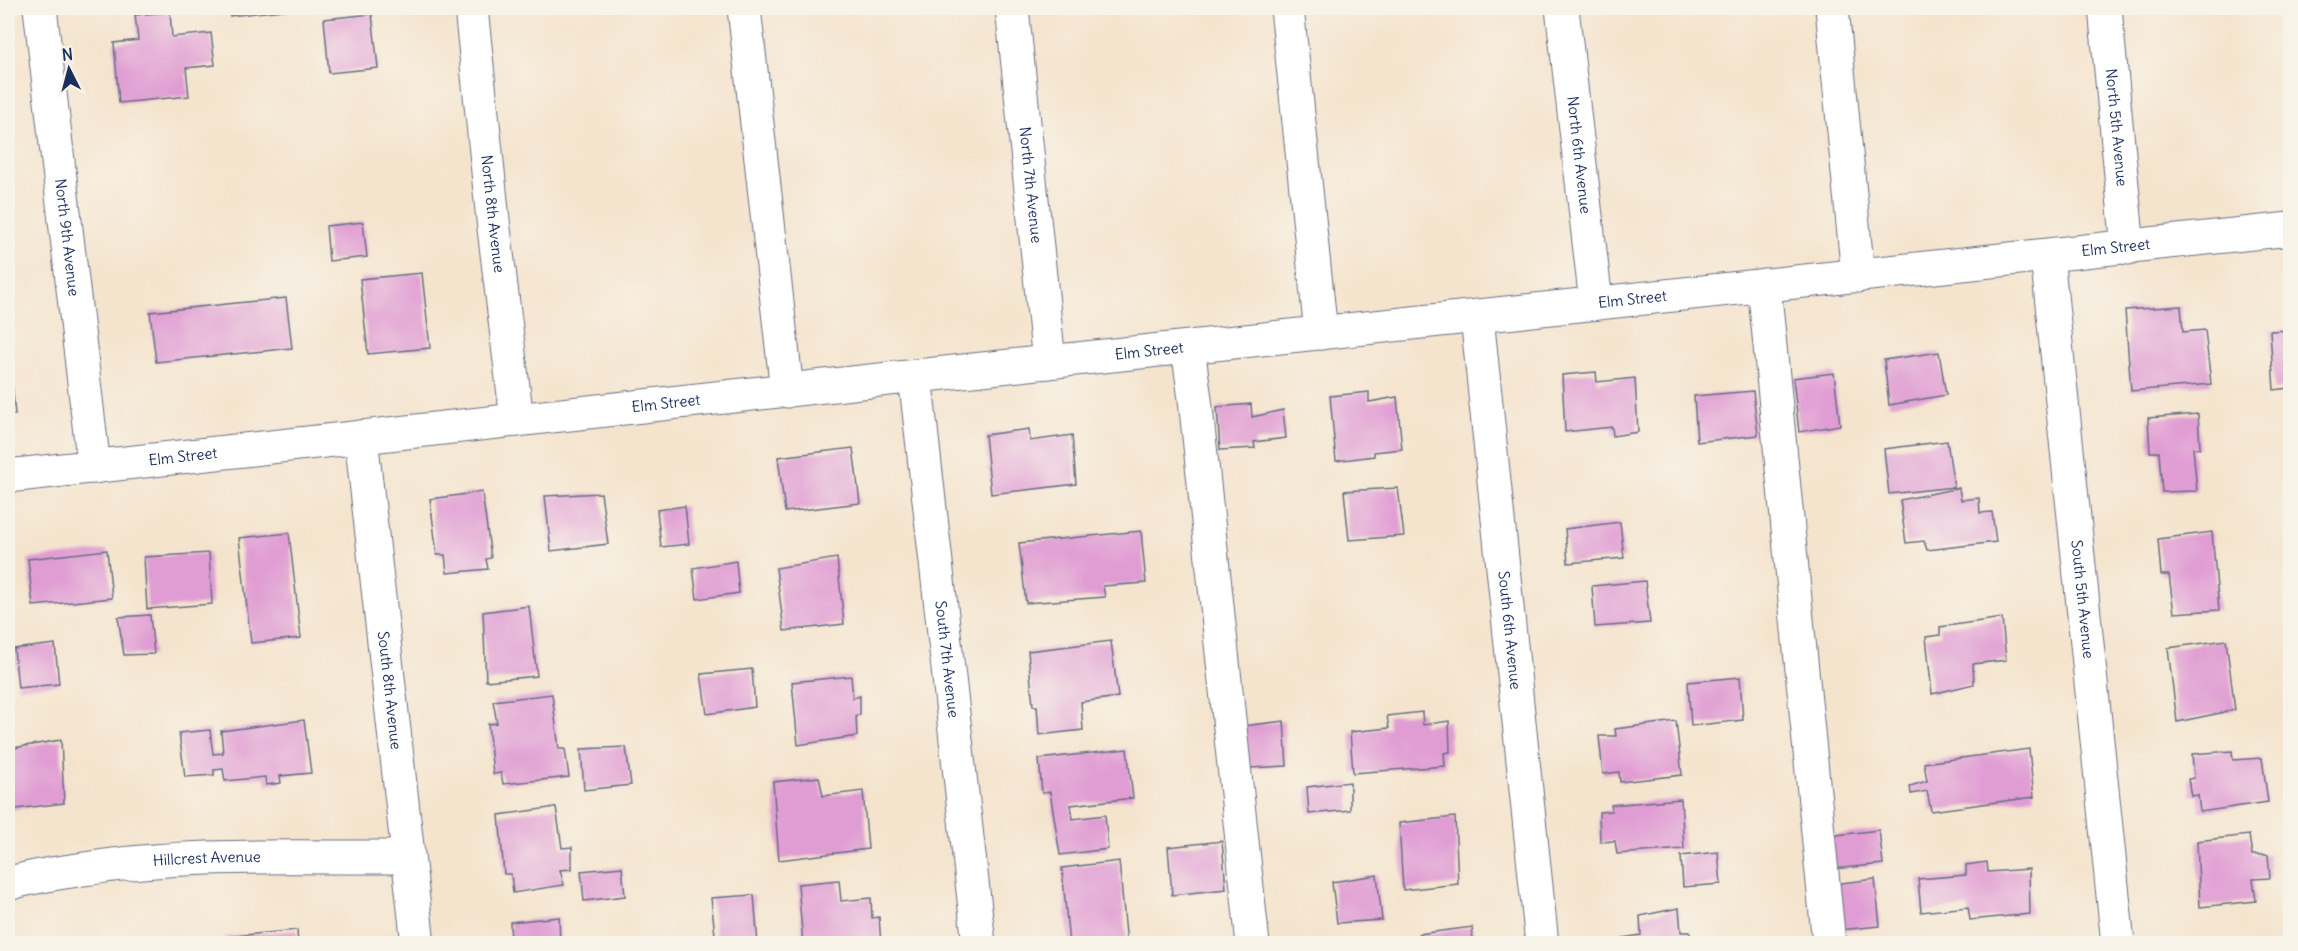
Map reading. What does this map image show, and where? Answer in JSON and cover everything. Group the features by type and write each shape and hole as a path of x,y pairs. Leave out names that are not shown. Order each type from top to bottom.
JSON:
{"street":[{"name":"North 9th Avenue","path":"40,8 94,467"},
{"name":"North 8th Avenue","path":"471,8 517,420"},
{"path":"744,8 787,391"},
{"name":"North 7th Avenue","path":"1012,8 1050,362"},
{"path":"1287,8 1321,333"},
{"name":"North 6th Avenue","path":"1562,8 1596,303"},
{"path":"1832,8 1858,276"},
{"name":"North 5th Avenue","path":"2105,8 2128,248"},
{"name":"Elm Street","path":"8,476 915,376 2290,229"},
{"name":"South 5th Avenue","path":"2047,256 2118,944"},
{"path":"1764,285 1829,944"},
{"name":"South 6th Avenue","path":"1478,317 1542,944"},
{"path":"1188,348 1253,944"},
{"name":"South 7th Avenue","path":"915,376 979,944"},
{"name":"South 8th Avenue","path":"361,437 418,944"},
{"name":"Hillcrest Avenue","path":"8,884 27,878 116,864 192,858 408,857"}],"building":[{"path":"230,8 291,8 291,9 230,16"},
{"path":"170,12 172,37 211,33 215,65 186,68 189,96 119,103 114,43 138,40 135,15"},
{"path":"372,14 378,68 329,73 324,19"},
{"path":"363,222 367,257 329,261 326,226"},
{"path":"422,273 430,348 368,354 360,279"},
{"path":"286,298 292,348 156,362 150,312"},
{"path":"2181,306 2183,332 2205,330 2211,384 2131,391 2125,310"},
{"path":"2290,330 2290,388 2274,390 2270,331"},
{"path":"1939,352 1946,395 1889,405 1884,360"},
{"path":"8,358 10,358 15,415 8,415"},
{"path":"1596,372 1597,382 1635,378 1638,432 1613,436 1612,427 1565,432 1562,375"},
{"path":"1834,373 1840,425 1799,432 1793,378"},
{"path":"1753,391 1758,435 1697,442 1694,396"},
{"path":"1369,392 1369,402 1397,397 1402,449 1374,452 1374,456 1336,461 1330,396"},
{"path":"1251,404 1252,417 1283,410 1286,438 1254,442 1255,448 1220,450 1217,407"},
{"path":"2198,414 2200,448 2193,448 2197,491 2162,492 2159,452 2150,452 2148,418"},
{"path":"1029,429 1030,441 1072,435 1076,484 991,494 985,435"},
{"path":"1947,441 1954,487 1889,494 1884,449"},
{"path":"853,448 860,503 785,512 778,457"},
{"path":"1398,488 1404,536 1349,540 1344,491"},
{"path":"1959,488 1961,500 1979,498 1980,513 1992,512 1996,542 1927,550 1924,541 1906,543 1900,500"},
{"path":"482,492 491,558 486,559 488,569 447,573 445,555 437,555 430,499"},
{"path":"601,493 608,544 551,551 545,496"},
{"path":"685,506 689,544 661,547 657,510"},
{"path":"1620,522 1624,558 1568,563 1565,529"},
{"path":"1141,531 1146,583 1103,586 1105,597 1026,603 1019,543"},
{"path":"2212,532 2219,610 2174,613 2169,575 2161,575 2158,539"},
{"path":"289,533 301,638 251,643 239,538"},
{"path":"107,550 112,598 33,606 28,559"},
{"path":"209,553 212,604 147,609 144,557"},
{"path":"837,558 844,624 784,631 776,568"},
{"path":"736,561 739,593 697,599 693,568"},
{"path":"1645,581 1650,623 1595,627 1592,586"},
{"path":"529,606 537,676 486,681 483,612"},
{"path":"150,615 154,654 124,655 118,617"},
{"path":"2002,618 2006,660 1973,664 1974,684 1932,694 1926,637 1940,635 1940,627"},
{"path":"2226,640 2235,710 2177,722 2168,648"},
{"path":"1111,641 1118,697 1081,702 1083,730 1039,735 1037,706 1033,706 1028,651"},
{"path":"55,644 59,684 18,688 14,649"},
{"path":"752,669 755,707 707,714 701,674"},
{"path":"851,676 853,698 860,696 860,715 856,715 857,736 798,745 792,682"},
{"path":"1740,677 1743,720 1691,726 1688,682"},
{"path":"552,694 559,749 565,749 569,777 503,784 501,773 493,774 488,724 497,723 493,701"},
{"path":"1422,712 1423,725 1449,721 1450,752 1444,753 1445,766 1353,773 1350,732 1389,728 1387,716"},
{"path":"304,720 311,773 280,776 281,783 266,785 265,777 225,781 223,769 214,770 214,775 185,777 179,733 210,730 213,754 223,753 221,731"},
{"path":"1284,721 1287,766 1249,768 1244,726"},
{"path":"1676,721 1682,775 1620,782 1619,772 1603,774 1599,736 1616,736 1615,729"},
{"path":"61,740 64,803 8,810 8,749"},
{"path":"626,747 631,785 584,790 581,749"},
{"path":"1127,749 1133,798 1071,805 1073,819 1105,815 1108,849 1060,855 1050,792 1042,793 1039,759"},
{"path":"2029,749 2034,797 1931,811 1927,791 1911,794 1910,786 1927,781 1924,763"},
{"path":"2232,751 2233,760 2262,758 2268,802 2200,812 2198,795 2191,796 2188,779 2194,778 2192,754"},
{"path":"819,777 823,796 863,791 868,849 779,860 773,782"},
{"path":"1350,782 1350,810 1309,814 1307,787"},
{"path":"1681,799 1684,849 1617,854 1615,841 1600,842 1599,812 1612,811 1611,805"},
{"path":"556,807 562,848 572,847 572,869 560,870 564,885 513,893 511,874 504,874 499,815"},
{"path":"1455,817 1458,884 1403,890 1399,823"},
{"path":"1879,830 1883,864 1833,869 1828,836"},
{"path":"2249,835 2252,855 2268,855 2270,878 2253,879 2256,901 2200,907 2197,841"},
{"path":"1222,841 1226,889 1172,895 1168,847"},
{"path":"1718,852 1721,884 1683,887 1681,856"},
{"path":"1119,861 1127,944 1069,944 1062,868"},
{"path":"1987,862 1988,872 2029,869 2030,914 1970,920 1968,907 1921,912 1918,879 1966,875 1966,865"},
{"path":"622,867 625,896 584,901 581,871"},
{"path":"1377,875 1382,920 1337,923 1332,882"},
{"path":"1875,879 1880,926 1839,930 1833,884"},
{"path":"839,880 841,901 871,898 872,918 879,917 881,944 803,944 798,884"},
{"path":"754,895 758,944 743,944 743,942 716,944 711,898"},
{"path":"1679,908 1681,932 1690,932 1691,944 1623,944 1622,938 1641,935 1640,916"},
{"path":"559,917 560,944 511,944 510,922"},
{"path":"1472,927 1473,944 1419,944 1419,934"},
{"path":"297,930 298,944 225,944 225,937"}]}
